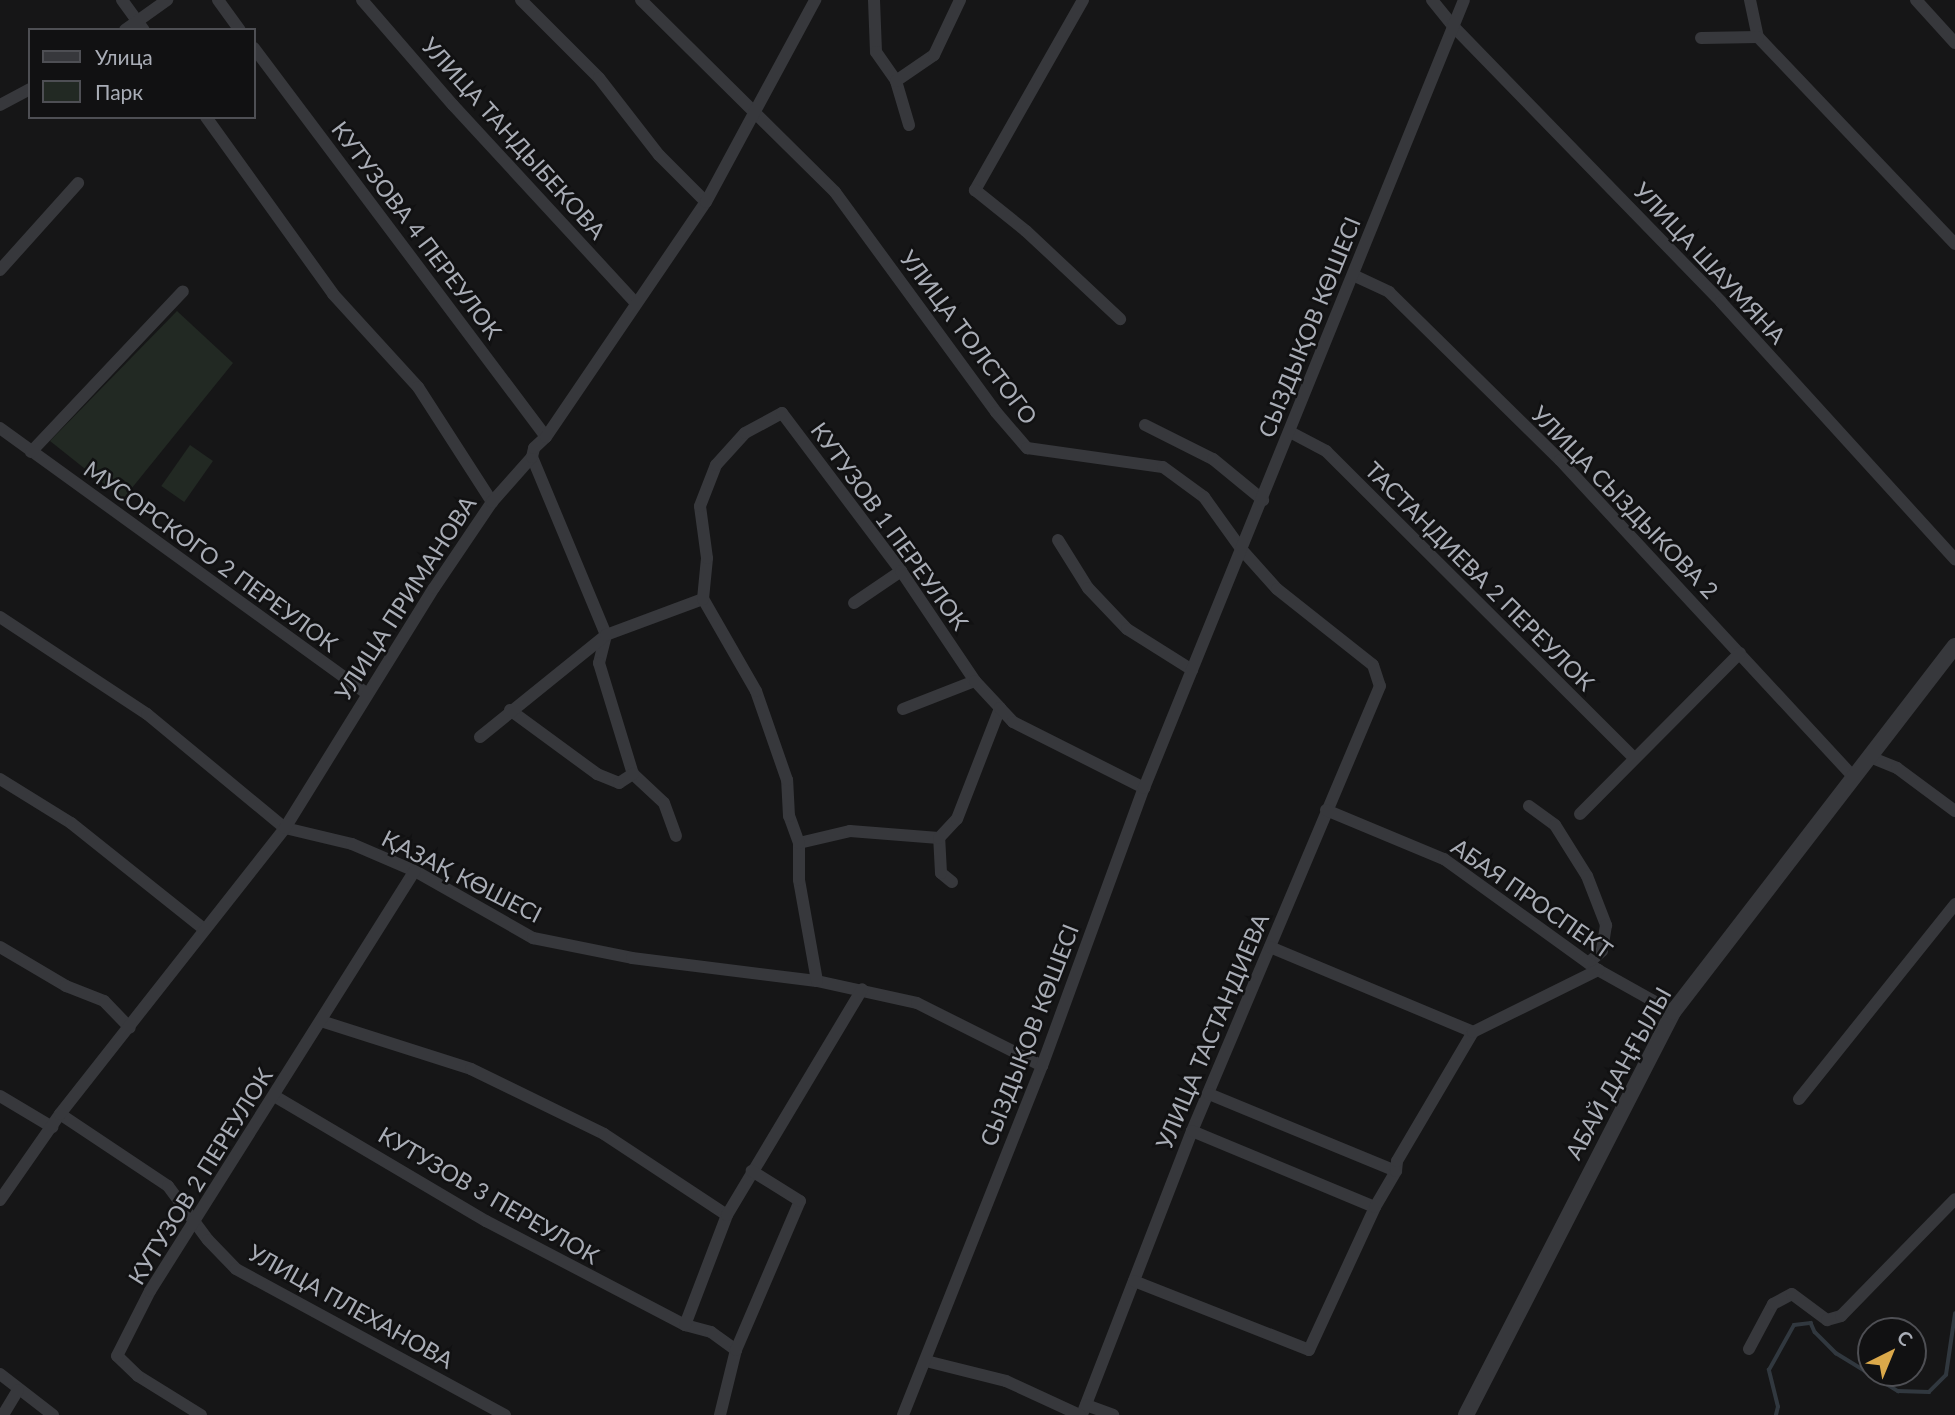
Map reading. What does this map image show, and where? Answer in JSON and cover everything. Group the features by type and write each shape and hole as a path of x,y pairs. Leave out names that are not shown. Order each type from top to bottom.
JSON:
{"street":[{"path":"122,0 140,25 167,0"},
{"path":"218,0 239,28"},
{"name":"УЛИЦА ТАНДЫБЕКОВА","path":"362,0 453,106 635,303"},
{"path":"521,0 599,78 659,155 706,202"},
{"name":"УЛИЦА ПРИМАНОВА","path":"0,1200 60,1114 285,828 367,694 492,502 532,457 534,448 546,437 706,202 816,0"},
{"path":"874,0 876,52 896,81 909,125"},
{"path":"896,81 934,55 960,0"},
{"path":"1083,0 975,190 1026,231 1120,319"},
{"name":"УЛИЦА ШАУМЯНА","path":"1432,0 1452,25 1721,302 1955,559"},
{"name":"СЫЗДЫҚОВ КӨШЕСІ","path":"903,1415 1042,1066 1144,788 1464,0"},
{"path":"1750,0 1758,37 1955,244"},
{"path":"1916,0 1955,43"},
{"name":"УЛИЦА ТОЛСТОГО","path":"644,1 835,192 996,412 1027,448 1163,467 1204,497 1242,550 1277,589 1374,666"},
{"path":"1701,38 1758,37"},
{"name":"КУТУЗОВА 4 ПЕРЕУЛОК","path":"256,51 546,437"},
{"path":"0,105 28,90"},
{"path":"207,119 333,294 418,387 492,502"},
{"path":"0,270 79,183"},
{"name":"УЛИЦА СЫЗДЫКОВА 2","path":"1353,275 1389,292 1560,460 1853,776"},
{"path":"31,452 183,291"},
{"name":"КУТУЗОВ 1 ПЕРЕУЛОК","path":"703,599 707,558 700,506 716,465 745,433 782,413 901,571 975,681 1013,722 1144,788"},
{"path":"1145,425 1213,459 1263,500"},
{"name":"МУСОРСКОГО 2 ПЕРЕУЛОК","path":"0,428 367,694"},
{"name":"ТАСТАНДИЕВА 2 ПЕРЕУЛОК","path":"1290,432 1326,451 1634,758"},
{"path":"532,457 606,635 599,663 632,774 664,803 676,836"},
{"path":"1058,540 1088,588 1127,629 1192,670"},
{"path":"854,603 901,571"},
{"path":"480,737 510,710 606,635 703,599 756,691 786,780 789,817 799,843 799,880 817,981"},
{"name":"ҚАЗАҚ КӨШЕСІ","path":"0,617 147,713 285,828 352,844 415,871 533,938 632,958 862,989 917,1003 1042,1066"},
{"name":"АБАЙ ДАҢҒЫЛЫ","path":"1466,1415 1673,1012 1955,646"},
{"path":"1580,814 1740,653"},
{"name":"УЛИЦА ТАСТАНДИЕВА","path":"1083,1412 1192,1131 1380,686 1374,666"},
{"path":"903,709 975,681"},
{"path":"952,882 941,873 939,838 957,819 1000,708"},
{"path":"510,710 597,774 619,783 632,774"},
{"path":"1870,757 1896,768 1955,811"},
{"path":"0,779 71,823 204,929"},
{"path":"1134,1281 1309,1350 1376,1207 1396,1171 1397,1161 1473,1032 1593,967 1602,951 1606,925 1587,876 1555,825 1529,806"},
{"name":"АБАЯ ПРОСПЕКТ","path":"1326,810 1444,859 1593,967 1673,1012"},
{"path":"799,843 850,831 939,838"},
{"name":"КУТУЗОВ 2 ПЕРЕУЛОК","path":"201,1415 138,1376 117,1356 150,1291 276,1097 415,871"},
{"path":"1799,1099 1955,904"},
{"path":"0,947 66,986 104,1001 130,1028"},
{"path":"1270,947 1473,1032"},
{"path":"685,1325 727,1215 862,989"},
{"path":"321,1021 471,1069 604,1134 727,1215"},
{"path":"1209,1094 1396,1171"},
{"path":"0,1096 52,1127"},
{"name":"КУТУЗОВ 3 ПЕРЕУЛОК","path":"276,1097 486,1222 685,1325 711,1332 736,1350"},
{"name":"УЛИЦА ПЛЕХАНОВА","path":"60,1114 168,1186 208,1240 236,1269 505,1415"},
{"path":"1192,1131 1376,1207"},
{"path":"720,1415 736,1350 800,1201 752,1171"},
{"path":"1749,1349 1773,1304 1792,1294 1827,1320 1841,1317 1955,1199"},
{"path":"926,1361 1006,1381 1083,1412 1113,1415"},
{"path":"0,1374 53,1415"},
{"path":"3,1415 18,1390"}],"green space":[{"path":"177,311 233,363 123,499 50,441"},
{"path":"190,445 213,461 184,502 161,486"}],"waterway":[{"path":"1776,1415 1778,1407 1769,1370 1794,1325 1811,1323 1815,1332 1836,1353 1898,1391 1929,1392 1946,1375 1955,1314"}]}
